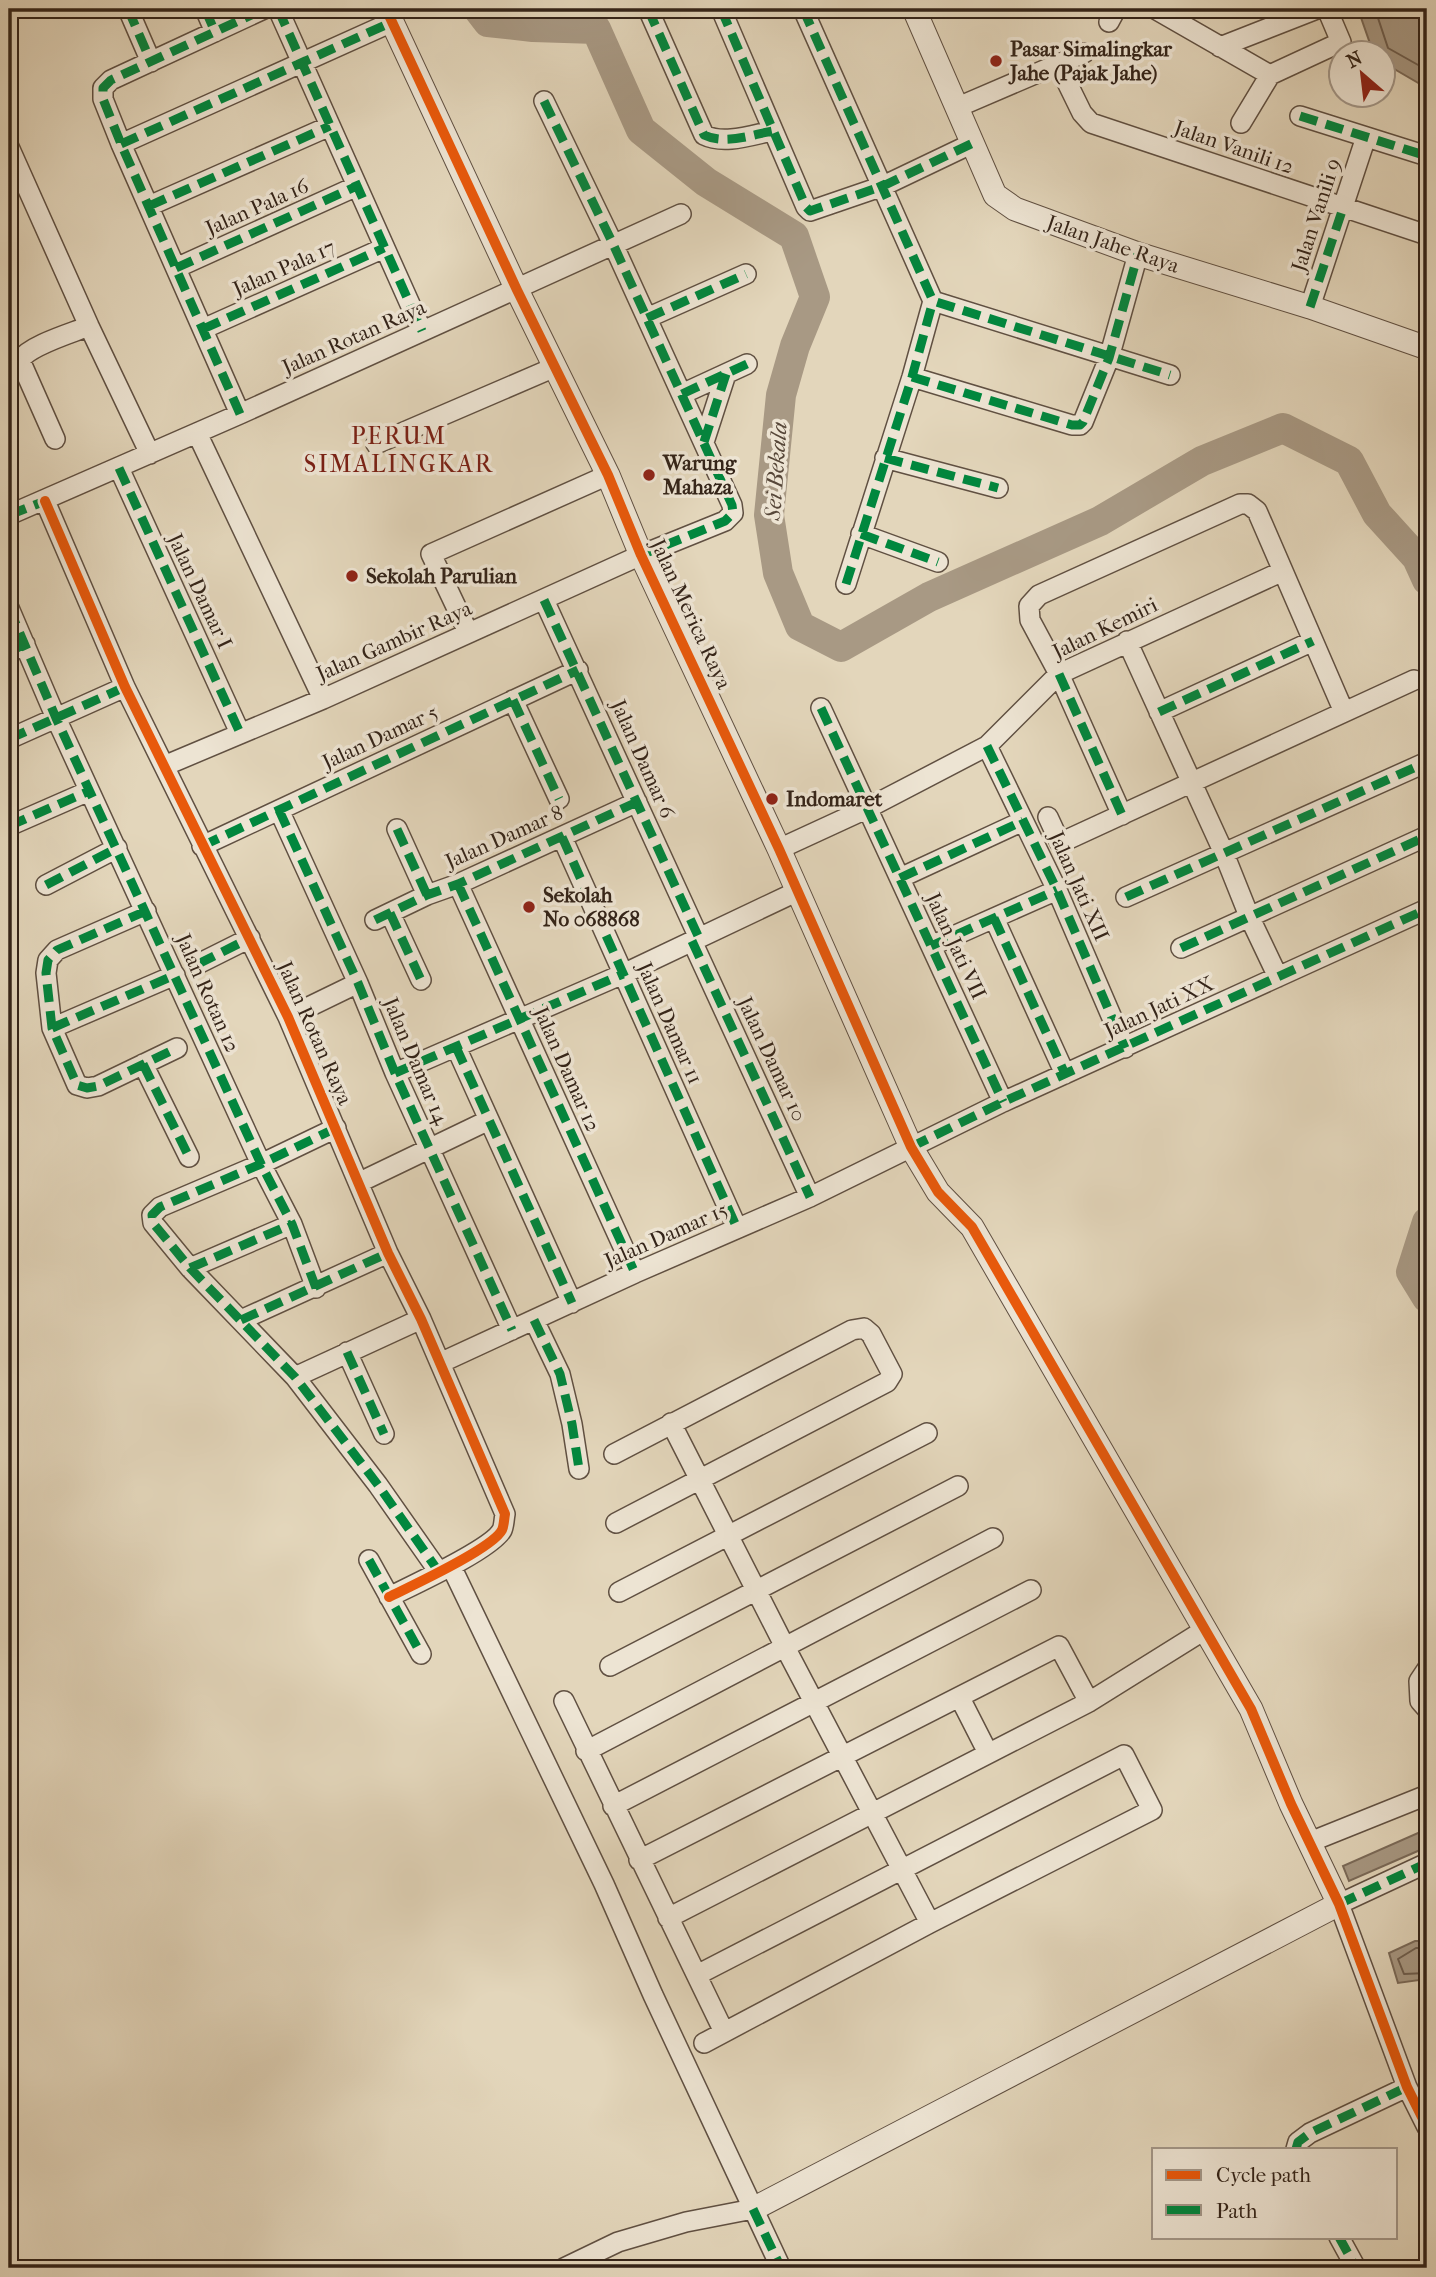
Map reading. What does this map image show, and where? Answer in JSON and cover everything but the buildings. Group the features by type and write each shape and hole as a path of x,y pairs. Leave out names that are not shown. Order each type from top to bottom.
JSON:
{"street":[{"path":"128,9 151,62"},
{"path":"205,9 215,32"},
{"path":"240,414 121,144 103,99 103,88 111,80 264,9"},
{"path":"278,9 422,331"},
{"path":"648,9 704,135 729,139 772,131"},
{"path":"721,9 772,131 810,211 883,186 973,143"},
{"path":"803,9 933,301 912,377 846,584"},
{"name":"Jalan Jahe Raya","path":"915,9 995,195 1015,209 1138,254 1310,307 1427,348"},
{"path":"1155,9 1270,75"},
{"path":"1220,47 1317,9"},
{"path":"1241,123 1270,75 1341,42 1327,9"},
{"path":"121,144 302,64 389,15"},
{"name":"Jalan Merica Raya","path":"389,15 517,290 608,475 641,555 779,849 911,1147 938,1192 972,1227 1206,1629 1251,1710 1339,1905"},
{"path":"958,107 1084,53"},
{"name":"Jalan Vanili 12","path":"1058,64 1082,113 1091,123 1427,235"},
{"path":"544,101 704,442"},
{"path":"1300,116 1427,156"},
{"path":"149,206 330,126"},
{"name":"Jalan Vanili 9","path":"1310,307 1366,136"},
{"path":"9,147 150,454"},
{"name":"Jalan Pala 16","path":"176,268 357,186"},
{"name":"Jalan Rotan Raya","path":"11,508 45,501 681,214"},
{"name":"Jalan Pala 17","path":"203,330 384,248"},
{"path":"912,377 1072,425 1080,425 1109,358 1138,254"},
{"path":"647,318 746,274"},
{"path":"933,301 1170,375"},
{"path":"55,439 20,360 23,355 89,326"},
{"path":"682,394 747,364"},
{"path":"376,444 555,367"},
{"path":"704,442 726,374"},
{"path":"197,433 323,699"},
{"name":"Jalan Gambir Raya","path":"164,766 323,699 468,632 725,520 733,513 732,505 704,442"},
{"path":"886,458 998,488"},
{"name":"Jalan Damar I","path":"119,468 240,733"},
{"path":"468,632 431,554 608,475"},
{"name":"Jalan Rotan Raya","path":"45,501 125,687 288,1017 388,1252 421,1319 505,1514 503,1529 493,1540 445,1569 389,1597"},
{"path":"1122,815 1059,674 1030,620 1029,606 1039,595 1240,504 1248,504 1257,512 1344,712"},
{"path":"861,534 938,562"},
{"name":"Jalan Kemiri","path":"779,849 868,808 987,746 1059,674 1283,571"},
{"name":"Jalan Damar 6","path":"544,600 637,802 695,939"},
{"name":"Jalan Rotan 12","path":"9,608 17,648 56,718 117,848 261,1164 292,1224 316,1288"},
{"path":"1127,641 1223,851 1248,916 1278,977"},
{"path":"1159,712 1313,642"},
{"name":"Jalan Damar 5","path":"202,846 578,670"},
{"path":"1048,817 1060,843 1414,680"},
{"path":"9,739 125,687"},
{"path":"513,700 559,799"},
{"name":"Jalan Jati VII","path":"821,708 1003,1102"},
{"name":"Jalan Jati XII","path":"987,746 1057,890 1125,1048"},
{"path":"1126,897 1223,851 1427,762"},
{"path":"9,826 89,790"},
{"name":"Jalan Damar 8","path":"421,980 383,916 637,802"},
{"name":"Jalan Damar 14","path":"279,810 512,1329"},
{"path":"900,878 1023,821"},
{"path":"397,830 427,895"},
{"name":"Jalan Damar 11","path":"562,836 737,1228"},
{"path":"1181,948 1427,836"},
{"path":"46,885 117,848"},
{"name":"Jalan Damar 12","path":"458,884 635,1273"},
{"path":"931,946 1057,890"},
{"path":"395,1073 623,974 798,891"},
{"name":"Jalan Jati XX","path":"911,1147 1003,1102 1427,909"},
{"path":"146,911 57,950 48,960 46,973 52,1028 77,1085 87,1088 98,1086 177,1048"},
{"path":"994,918 1065,1074"},
{"path":"198,964 250,938"},
{"name":"Jalan Damar 10","path":"695,939 810,1196"},
{"path":"52,1028 175,975"},
{"path":"288,1017 358,983"},
{"path":"456,1047 572,1303"},
{"path":"143,1064 188,1157"},
{"path":"359,1182 489,1120"},
{"path":"336,1128 261,1164 160,1207 152,1215 153,1223 190,1268 295,1377 445,1569 604,1884 781,2268"},
{"name":"Jalan Damar 15","path":"439,1363 810,1196 911,1147"},
{"path":"190,1268 292,1224"},
{"path":"241,1320 316,1288 388,1252"},
{"path":"295,1377 421,1319"},
{"path":"534,1320 560,1374 579,1469"},
{"path":"614,1454 852,1330 864,1328 871,1334 892,1374 887,1382 616,1523"},
{"path":"347,1352 384,1434"},
{"path":"671,1423 930,1923"},
{"path":"620,1592 927,1433"},
{"path":"610,1666 958,1486"},
{"path":"586,1751 993,1538"},
{"path":"369,1560 421,1654"},
{"path":"613,1806 1031,1590"},
{"path":"668,1918 1089,1702 1206,1629"},
{"path":"639,1860 844,1758 1059,1646 1089,1702"},
{"path":"1427,1669 1419,1681 1420,1701 1427,1709"},
{"path":"960,1698 988,1753"},
{"path":"564,1701 724,2032"},
{"path":"697,1975 1124,1755 1152,1810 930,1923 704,2043"},
{"path":"1310,1842 1427,1795"},
{"path":"564,2268 618,2242 686,2222 753,2209 1339,1905 1427,1863"},
{"path":"1339,1905 1407,2087 1427,2127"},
{"path":"1296,2148 1298,2142 1310,2133 1407,2087"},
{"path":"1340,2238 1356,2268"}],"water":[{"path":"1358,9 1427,9 1427,88 1398,71 1398,38 1368,38"},
{"path":"1427,1829 1427,1847 1349,1881 1343,1866"},
{"path":"1415,1941 1427,1941 1427,1979 1398,1983 1389,1953"}],"waterway":[{"name":"Sei Bekala","path":"478,9 488,22 596,29 641,130 706,182 794,236 815,297 795,346 781,395 769,515 778,573 800,626 841,647 929,597 1100,521 1202,461 1283,428 1349,461 1377,514 1417,558 1427,580"},
{"name":"Sei Bekala","path":"1427,1222 1411,1272 1427,1298"}],"marked path":[{"path":"128,9 151,62"},
{"path":"205,9 215,32"},
{"path":"240,414 121,144 103,99 103,88 111,80 264,9"},
{"path":"278,9 422,331"},
{"path":"648,9 704,135 729,139 772,131"},
{"path":"721,9 810,211 883,186 973,143"},
{"path":"803,9 933,301 1170,375"},
{"path":"121,144 392,22"},
{"path":"544,101 613,244 732,505 733,513 725,521 641,555"},
{"path":"1300,116 1427,156"},
{"path":"149,206 330,126"},
{"path":"176,268 357,186"},
{"path":"1310,307 1343,208"},
{"path":"203,329 384,248"},
{"path":"912,377 1072,425 1080,425 1109,358 1138,254"},
{"path":"647,318 746,274"},
{"path":"846,584 912,377 933,301"},
{"path":"682,394 747,364"},
{"path":"704,442 726,374"},
{"path":"885,458 998,488"},
{"path":"119,468 240,733"},
{"path":"9,497 16,512"},
{"path":"9,515 45,501"},
{"path":"861,534 938,562"},
{"path":"544,600 699,938"},
{"path":"9,608 56,718 261,1164 292,1224 316,1288"},
{"path":"1159,712 1313,641"},
{"path":"9,652 25,644"},
{"path":"202,846 578,670"},
{"path":"1059,674 1122,815"},
{"path":"9,739 125,687"},
{"path":"513,700 559,799"},
{"path":"821,708 1003,1102"},
{"path":"987,746 1057,890 1125,1048"},
{"path":"1126,897 1427,762"},
{"path":"9,826 89,791"},
{"path":"375,920 637,802"},
{"path":"279,810 512,1330"},
{"path":"900,878 1023,821"},
{"path":"397,829 427,895"},
{"path":"1181,948 1427,836"},
{"path":"562,837 737,1228"},
{"path":"46,885 117,848"},
{"path":"458,884 635,1273"},
{"path":"931,946 1057,890"},
{"path":"911,1147 1003,1102 1427,909"},
{"path":"146,911 57,950 48,960 46,973 52,1028 77,1085 87,1088 98,1086 177,1048"},
{"path":"390,913 421,980"},
{"path":"994,918 1065,1074"},
{"path":"198,964 250,938"},
{"path":"692,941 810,1197"},
{"path":"395,1073 623,974"},
{"path":"52,1028 175,975"},
{"path":"456,1047 572,1303"},
{"path":"143,1064 189,1157"},
{"path":"336,1128 261,1164 160,1207 152,1215 153,1223 190,1268 295,1377 378,1485 439,1572"},
{"path":"190,1268 292,1224"},
{"path":"241,1320 388,1253"},
{"path":"534,1320 560,1374 579,1469"},
{"path":"347,1352 384,1434"},
{"path":"369,1560 421,1654"},
{"path":"1339,1904 1427,1863"},
{"path":"1296,2148 1298,2142 1310,2133 1407,2087"},
{"path":"753,2209 781,2268"},
{"path":"1340,2238 1356,2268"}],"cycle path":[{"path":"386,9 517,290 608,475 641,555 779,849 911,1147 938,1192 972,1227 1251,1709 1291,1804 1339,1904 1407,2087 1427,2127"},
{"path":"45,501 125,687 288,1017 388,1253 421,1319 505,1514 502,1530 483,1547 450,1567 389,1597"}],"place":[{"name":"Pasar Simalingkar Jahe (Pajak Jahe)","path":"996,61"},
{"name":"Warung Mahaza","path":"649,475"},
{"name":"Sekolah Parulian","path":"352,576"},
{"name":"Indomaret","path":"772,799"},
{"name":"Sekolah No 068868","path":"529,907"}],"district":[{"name":"PERUM SIMALINGKAR","path":"399,450"}]}
